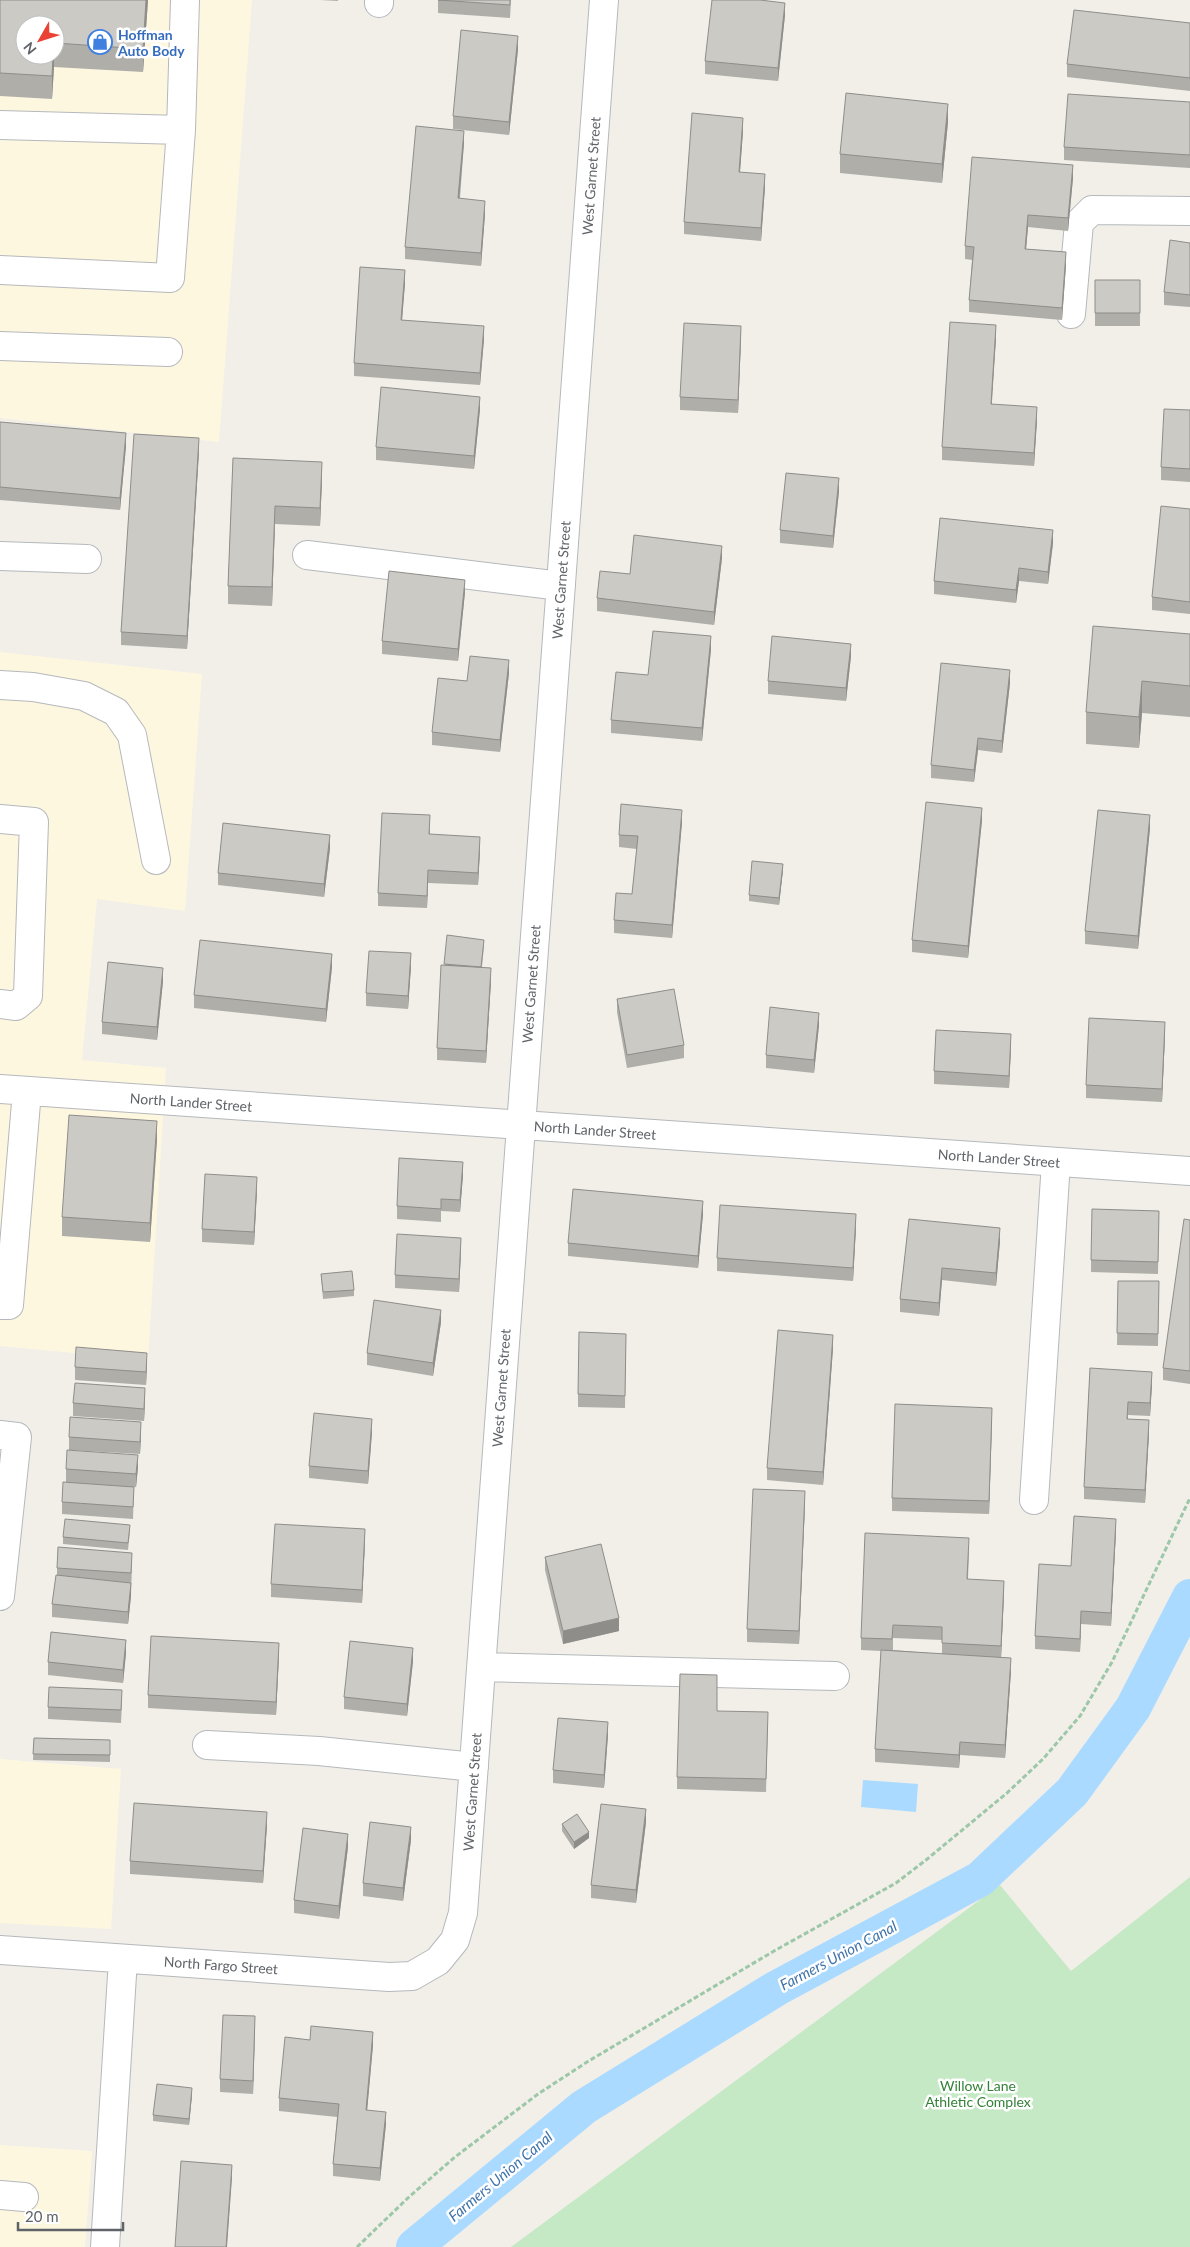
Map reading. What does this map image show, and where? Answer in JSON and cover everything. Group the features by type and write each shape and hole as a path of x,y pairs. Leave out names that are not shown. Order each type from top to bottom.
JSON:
{"street":[{"path":"0,270 170,278 181,130 185,0"},
{"name":"West Garnet Street","path":"438,1961 455,1940 463,1913 604,0"},
{"path":"0,124 181,130"},
{"path":"1071,314 1079,223 1092,210 1190,211"},
{"path":"0,346 168,352"},
{"path":"308,555 560,586"},
{"path":"0,556 86,558"},
{"path":"0,685 32,687 84,696 116,712 132,735 156,860"},
{"path":"0,819 34,822 28,996 16,1006 0,1004"},
{"name":"North Lander Street","path":"0,1089 1190,1171"},
{"path":"0,1305 9,1305 27,1091"},
{"path":"1034,1500 1056,1162"},
{"path":"0,1435 17,1437 0,1596"},
{"path":"481,1667 835,1676"},
{"path":"206,1745 319,1751 474,1767"},
{"name":"North Fargo Street","path":"0,1950 389,1978 412,1976 438,1961"},
{"path":"105,2247 123,1958"}],"path":[{"path":"357,2247 455,2156 538,2094 587,2062 774,1951 896,1883 1007,1793 1043,1759 1080,1716 1112,1662 1190,1498"}],"shaded area":[{"path":"0,0 252,0 219,442 0,418"},
{"path":"0,652 202,674 185,911 97,899 82,1060 166,1068 148,1360 0,1346"},
{"path":"0,1759 121,1769 111,1929 0,1923"},
{"path":"0,2145 92,2151 85,2247 0,2247"}],"green space":[{"name":"Willow Lane Athletic Complex","path":"1190,1877 1190,2247 511,2247 1000,1885 1071,1971"}],"water":[{"path":"863,1780 918,1784 916,1812 861,1807"}],"building":[{"path":"0,0 146,0 143,49 65,44 65,15 15,15 15,65 53,65 52,76 0,73"},
{"path":"438,0 510,0 510,5"},
{"path":"712,0 760,0 785,3 778,68 705,61"},
{"path":"1074,10 1190,23 1190,78 1067,64"},
{"path":"461,30 518,36 509,122 453,116"},
{"path":"846,93 948,104 942,164 840,154"},
{"path":"1068,94 1190,102 1190,155 1064,147"},
{"path":"692,113 743,118 739,172 765,174 761,228 684,222"},
{"path":"416,126 464,131 458,198 485,201 481,253 405,247"},
{"path":"972,157 1073,165 1068,218 1028,215 1025,249 1066,252 1062,308 969,300 974,247 965,246"},
{"path":"1170,240 1190,243 1190,295 1164,292"},
{"path":"360,267 405,270 401,320 484,326 480,373 354,363"},
{"path":"1095,280 1140,280 1140,313 1095,313"},
{"path":"950,322 996,325 991,404 1037,407 1034,453 942,447"},
{"path":"684,323 741,326 738,400 680,397"},
{"path":"381,387 480,397 474,456 376,447"},
{"path":"1164,409 1190,410 1190,469 1161,467"},
{"path":"0,422 126,433 120,498 0,487"},
{"path":"134,434 199,438 187,636 121,632"},
{"path":"233,458 322,462 320,508 275,506 272,587 228,586"},
{"path":"786,473 839,478 833,536 780,530"},
{"path":"1161,506 1190,509 1190,602 1152,597"},
{"path":"940,518 1053,530 1048,572 1019,568 1016,590 934,581"},
{"path":"634,535 722,546 714,612 597,598 600,571 630,574"},
{"path":"389,571 465,580 458,649 382,641"},
{"path":"1093,626 1190,634 1190,686 1142,681 1139,717 1086,712"},
{"path":"653,631 711,636 702,728 611,720 616,672 648,675"},
{"path":"772,636 851,644 846,688 768,681"},
{"path":"470,656 509,660 500,740 432,732 438,678 467,681"},
{"path":"941,663 1010,670 1002,741 978,738 974,770 931,765"},
{"path":"926,802 982,808 968,946 912,940"},
{"path":"621,804 682,810 672,925 614,920 616,893 632,894 638,836 619,835"},
{"path":"1098,810 1150,815 1138,936 1085,931"},
{"path":"382,813 430,815 429,834 480,837 478,873 428,870 427,896 378,893"},
{"path":"223,823 330,835 324,884 218,873"},
{"path":"752,861 783,864 779,898 749,895"},
{"path":"447,935 484,940 481,967 444,964"},
{"path":"200,940 332,954 326,1009 194,995"},
{"path":"369,951 411,953 408,996 366,993"},
{"path":"108,962 163,968 157,1027 102,1022"},
{"path":"441,965 491,968 486,1051 437,1048"},
{"path":"674,989 684,1045 627,1055 617,999"},
{"path":"770,1007 819,1013 814,1060 766,1055"},
{"path":"1089,1018 1165,1022 1162,1089 1086,1085"},
{"path":"936,1030 1011,1034 1009,1076 934,1071"},
{"path":"69,1115 157,1121 150,1223 62,1217"},
{"path":"399,1158 463,1162 460,1200 441,1199 441,1209 397,1206"},
{"path":"205,1174 257,1177 254,1232 202,1229"},
{"path":"573,1189 703,1201 698,1256 568,1243"},
{"path":"720,1205 856,1214 853,1268 717,1258"},
{"path":"1092,1209 1159,1211 1158,1262 1091,1260"},
{"path":"909,1219 1000,1228 996,1273 942,1268 939,1303 900,1299"},
{"path":"1184,1219 1190,1220 1190,1371 1163,1368"},
{"path":"397,1234 461,1238 459,1279 395,1275"},
{"path":"352,1271 354,1290 323,1292 321,1274"},
{"path":"1118,1281 1159,1281 1158,1334 1117,1333"},
{"path":"374,1300 441,1310 433,1363 367,1353"},
{"path":"778,1330 833,1335 823,1472 767,1468"},
{"path":"579,1332 626,1334 625,1396 578,1394"},
{"path":"76,1347 147,1353 146,1372 75,1367"},
{"path":"1090,1368 1152,1372 1150,1403 1128,1402 1127,1419 1149,1420 1145,1490 1084,1487"},
{"path":"75,1383 145,1388 144,1409 73,1403"},
{"path":"895,1404 992,1408 989,1501 892,1498"},
{"path":"314,1413 372,1419 368,1471 309,1466"},
{"path":"70,1417 141,1422 140,1442 69,1437"},
{"path":"67,1450 138,1455 136,1474 66,1469"},
{"path":"63,1482 134,1487 133,1507 62,1502"},
{"path":"753,1489 805,1491 799,1631 747,1629"},
{"path":"1074,1516 1116,1519 1111,1613 1081,1611 1080,1639 1035,1636 1039,1564 1071,1566"},
{"path":"65,1519 130,1525 128,1543 63,1537"},
{"path":"275,1524 365,1529 362,1590 271,1584"},
{"path":"865,1533 969,1538 967,1579 1004,1581 1001,1646 942,1643 942,1627 893,1625 892,1639 861,1638"},
{"path":"601,1544 619,1618 563,1631 545,1557"},
{"path":"58,1547 132,1553 131,1573 57,1568"},
{"path":"56,1575 131,1583 128,1612 52,1604"},
{"path":"51,1632 126,1640 123,1670 48,1662"},
{"path":"151,1636 279,1643 276,1702 148,1695"},
{"path":"350,1641 413,1648 407,1704 344,1697"},
{"path":"881,1650 1011,1658 1005,1745 960,1742 959,1755 875,1749"},
{"path":"680,1674 717,1675 717,1711 768,1712 766,1779 677,1777"},
{"path":"49,1687 122,1690 121,1710 48,1707"},
{"path":"558,1718 608,1722 604,1775 553,1770"},
{"path":"34,1738 110,1740 110,1755 33,1754"},
{"path":"134,1803 267,1812 263,1871 130,1861"},
{"path":"601,1804 646,1809 636,1890 591,1885"},
{"path":"577,1814 589,1832 574,1842 562,1824"},
{"path":"370,1822 411,1827 403,1888 363,1883"},
{"path":"303,1828 348,1834 339,1906 294,1900"},
{"path":"223,2015 255,2016 253,2081 220,2079"},
{"path":"311,2026 373,2032 366,2110 386,2112 380,2168 333,2164 339,2104 279,2098 285,2037 310,2040"},
{"path":"157,2084 192,2088 189,2119 153,2115"},
{"path":"181,2161 232,2165 226,2247 175,2247"}],"waterway":[{"name":"Farmers Union Canal","path":"414,2247 584,2107 777,1988 980,1879 1072,1792 1133,1708 1190,1597"}],"place":[{"name":"Hoffman Auto Body","path":"100,42"}]}
